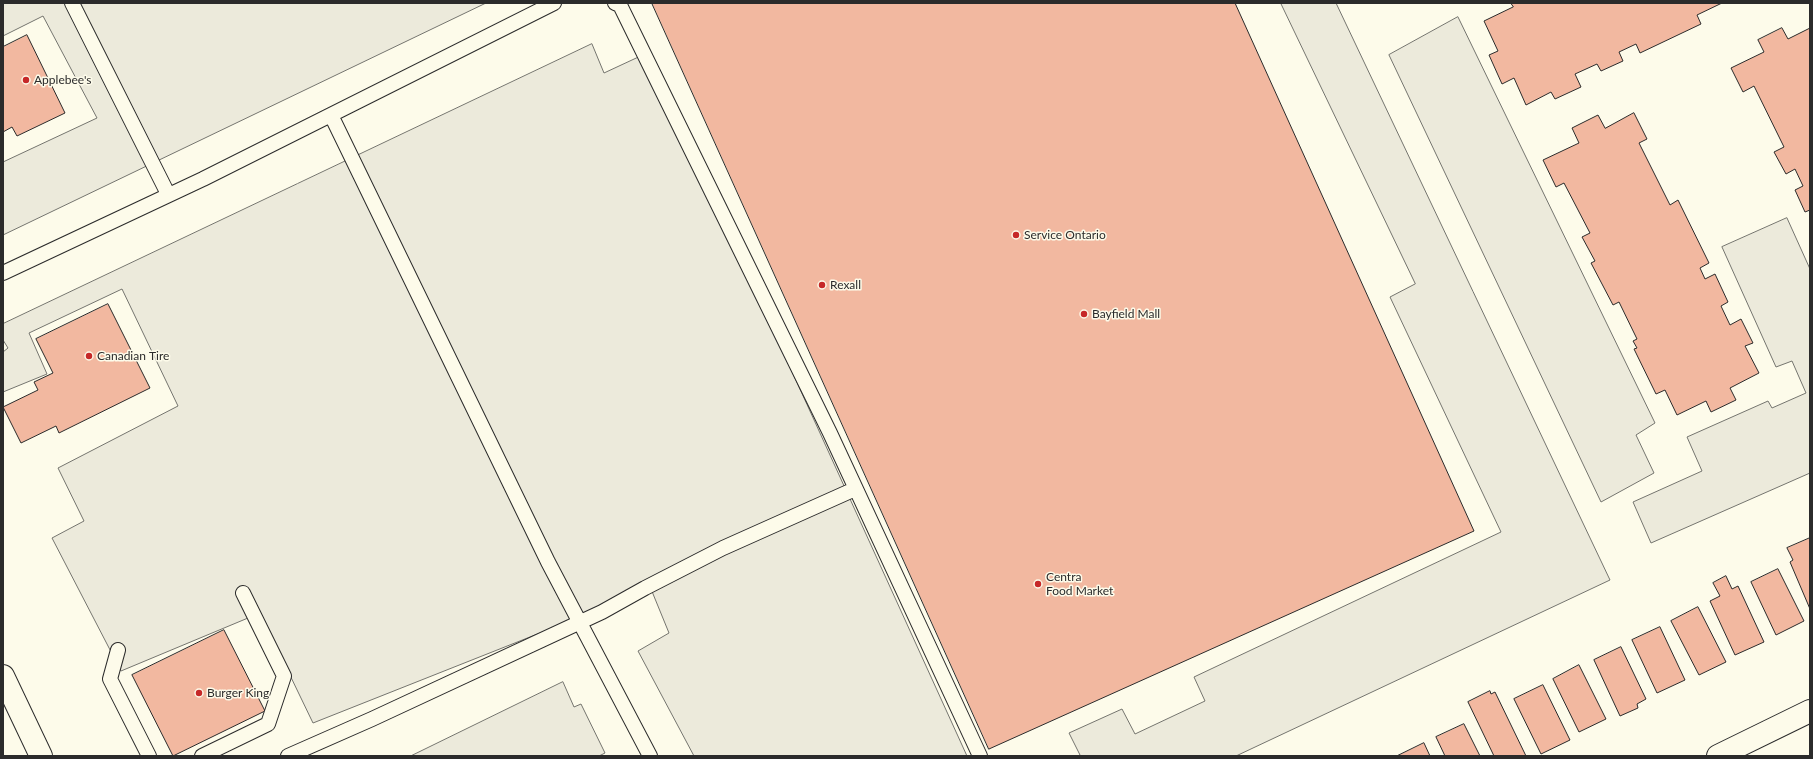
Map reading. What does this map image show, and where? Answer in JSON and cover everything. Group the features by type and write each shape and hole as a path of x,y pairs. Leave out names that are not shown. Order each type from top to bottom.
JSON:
{"street":[{"path":"3,676 41,756"},
{"path":"1718,756 1810,711"}],"lane":[{"path":"72,3 168,194"},
{"path":"3,273 168,194 203,179 554,3"},
{"path":"615,3 620,5 827,426 980,756"},
{"path":"331,115 548,562 650,756"},
{"path":"288,756 372,719 602,612 723,548 855,489"},
{"path":"202,756 268,724 284,676 243,593"},
{"path":"118,650 110,679 149,756"}],"shaded area":[{"path":"3,3 486,3 3,235 3,162 97,118 43,16 3,36"},
{"path":"1281,3 1336,3 1610,580 1236,756 1078,756 1080,755 1069,733 1122,709 1135,734 1205,701 1194,677 1501,532 1390,297 1415,284"},
{"path":"1458,17 1655,423 1636,435 1654,473 1601,502 1389,55"},
{"path":"592,44 604,73 647,53 967,756 694,756 638,651 669,633 651,589 313,723 260,613 121,671 52,538 84,521 58,468 178,406 122,289 29,333 47,374 3,392 3,352 8,348 3,340 3,324"},
{"path":"1787,218 1810,269 1810,473 1651,543 1633,502 1702,471 1687,437 1768,401 1772,408 1806,393 1792,361 1776,367 1722,247"},
{"path":"563,682 574,707 581,704 605,753 599,756 411,756"}],"building":[{"name":"Bayfield Mall","path":"652,3 1235,3 1474,531 989,749"},
{"path":"1511,3 1722,3 1697,15 1701,24 1640,53 1636,44 1619,52 1623,61 1601,71 1597,64 1575,74 1581,87 1555,99 1551,92 1526,105 1514,78 1502,84 1489,55 1498,51 1484,21 1513,7"},
{"path":"1782,28 1788,39 1810,28 1810,210 1805,212 1795,190 1803,186 1795,169 1786,174 1774,152 1784,147 1754,86 1743,92 1731,68 1764,52 1758,40"},
{"name":"Applebee's","path":"27,35 65,113 17,136 12,127 3,132 3,47"},
{"path":"1634,113 1647,139 1639,143 1670,205 1678,200 1709,263 1700,268 1705,279 1715,274 1728,302 1721,306 1730,325 1741,319 1753,343 1745,346 1759,373 1730,388 1736,400 1711,412 1706,401 1677,415 1665,390 1656,394 1634,349 1637,348 1633,341 1637,339 1619,302 1613,305 1591,263 1595,261 1582,237 1590,233 1564,183 1556,187 1543,160 1579,143 1572,128 1598,115 1605,128"},
{"name":"Canadian Tire","path":"108,304 150,388 59,433 56,426 21,443 3,407 38,390 34,382 53,373 36,339"},
{"path":"1810,538 1810,609 1790,562 1793,560 1787,548"},
{"path":"1778,569 1804,621 1776,635 1751,582"},
{"path":"1726,576 1732,589 1738,586 1764,642 1735,655 1710,601 1720,596 1713,583"},
{"path":"1698,607 1726,662 1699,675 1671,621"},
{"path":"1660,627 1685,680 1657,693 1632,640"},
{"name":"Burger King","path":"224,630 265,711 173,756 132,675"},
{"path":"1621,647 1646,699 1637,704 1638,708 1620,716 1594,660"},
{"path":"1579,665 1606,719 1579,732 1553,679"},
{"path":"1543,685 1570,740 1541,754 1514,699"},
{"path":"1490,691 1491,694 1495,692 1526,756 1494,756 1468,702"},
{"path":"1464,724 1480,756 1445,756 1436,737"},
{"path":"1424,743 1430,756 1397,756"}],"place":[{"name":"Applebee's","path":"26,80"},
{"name":"Service Ontario","path":"1016,235"},
{"name":"Rexall","path":"822,285"},
{"name":"Bayfield Mall","path":"1084,314"},
{"name":"Canadian Tire","path":"89,356"},
{"name":"Centra Food Market","path":"1038,584"},
{"name":"Burger King","path":"199,693"}]}
